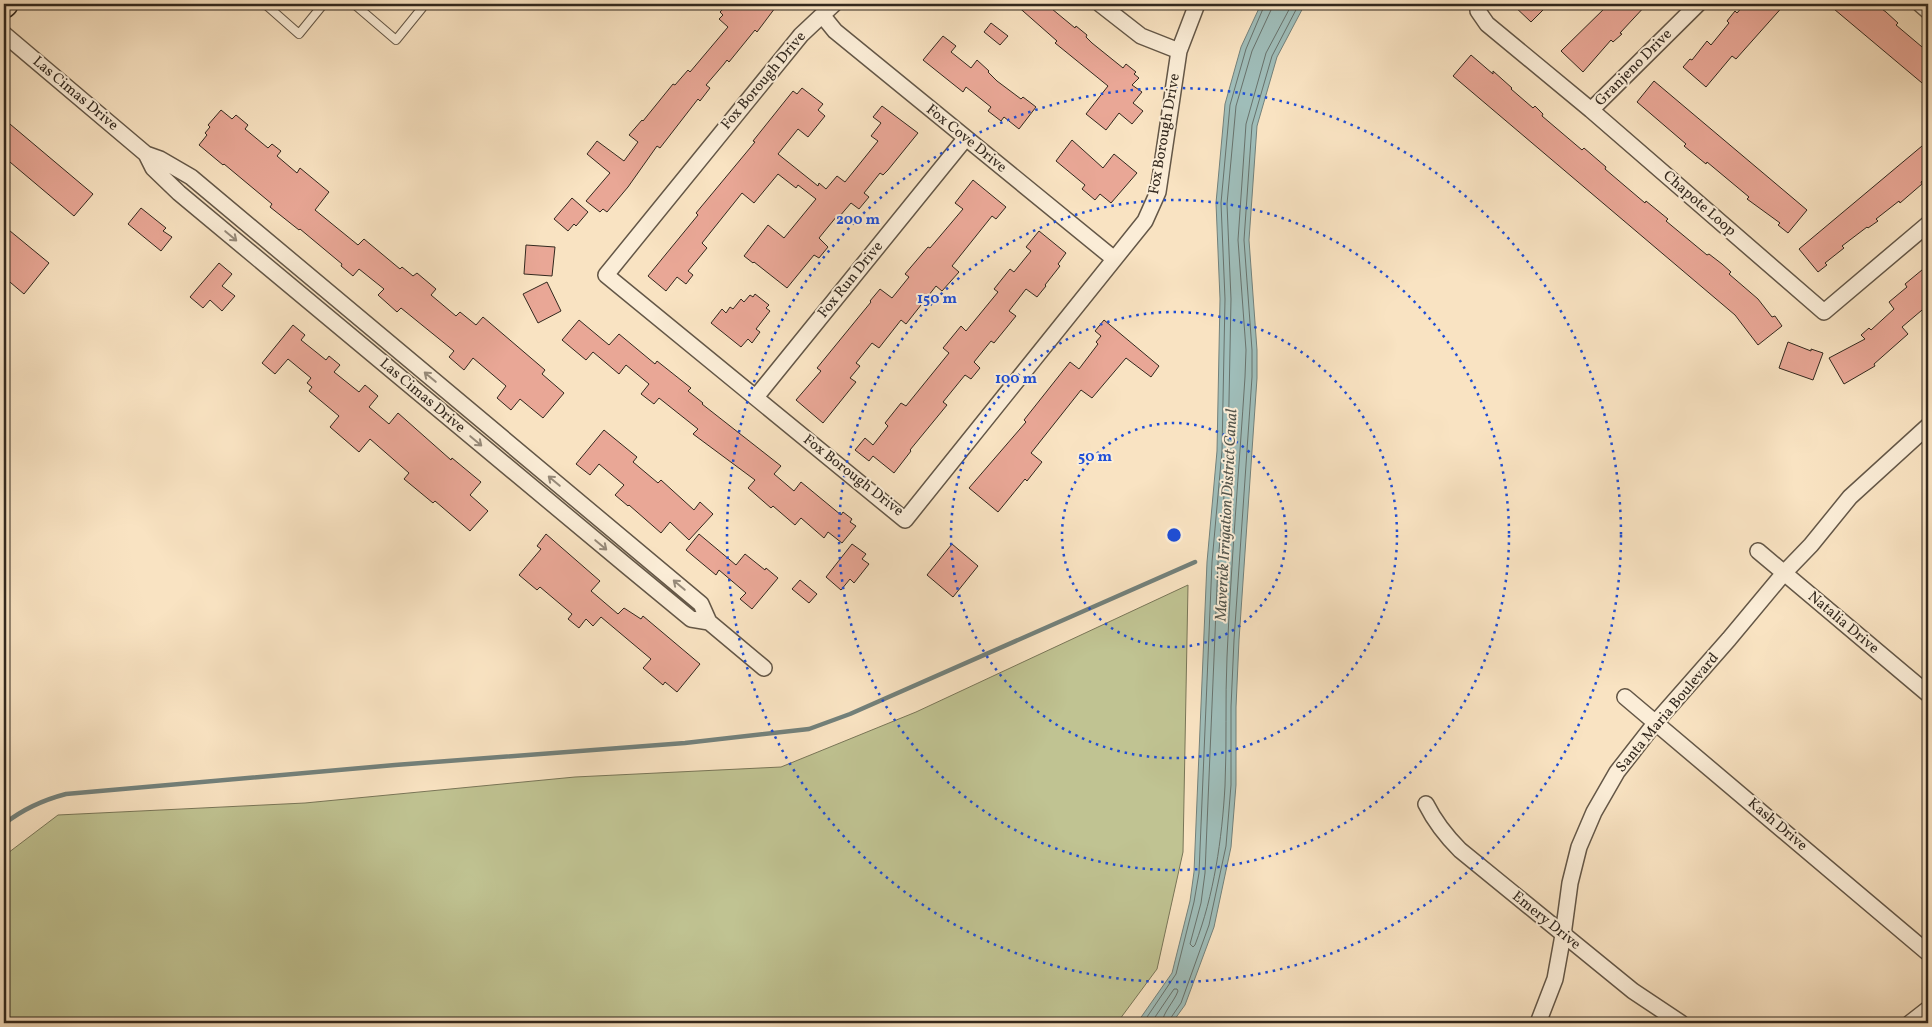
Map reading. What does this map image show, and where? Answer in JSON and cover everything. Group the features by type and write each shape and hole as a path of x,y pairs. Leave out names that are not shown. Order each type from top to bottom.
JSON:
{"street":[{"name":"Fox Borough Drive","path":"834,4 801,35 606,275 905,520 1145,221 1158,192 1179,51 1197,4"},
{"path":"1100,4 1141,36 1179,51"},
{"name":"Chapote Loop","path":"1478,4 1478,11 1488,24 1591,110 1824,312 1928,224"},
{"name":"Granjeno Drive","path":"1591,110 1698,4"},
{"path":"1920,4 1928,11"},
{"name":"Fox Cove Drive","path":"822,15 835,31 1114,258"},
{"name":"Las Cimas Drive","path":"4,34 146,154 160,159 198,183 340,301 701,604 709,622 764,668"},
{"name":"Fox Run Drive","path":"756,397 965,138"},
{"name":"Las Cimas Drive","path":"146,154 153,168 185,198 448,418 691,619 709,622"},
{"path":"185,198 198,183"},
{"path":"215,224 228,208"},
{"path":"257,258 270,243"},
{"path":"290,286 303,271"},
{"path":"327,316 340,301"},
{"path":"364,347 376,332"},
{"path":"401,378 414,363"},
{"path":"448,418 461,402"},
{"name":"Santa Maria Boulevard","path":"1538,1023 1554,979 1563,935 1570,883 1579,847 1617,772 1656,722 1784,573 1811,545 1850,497 1928,426"},
{"path":"509,468 521,453"},
{"path":"565,515 578,500"},
{"name":"Natalia Drive","path":"1758,551 1928,694"},
{"path":"628,567 640,552"},
{"name":"Kash Drive","path":"1625,697 1928,953"},
{"name":"Emery Drive","path":"1426,804 1440,827 1460,850 1633,991 1681,1023"},
{"path":"1910,1023 1928,1009"}],"lane":[{"path":"265,4 299,34 322,7 317,4"},
{"path":"356,4 396,40 422,8"}],"green space":[{"path":"1188,585 1183,852 1157,969 1117,1023 4,1023 4,856 58,815 305,803 575,777 781,767 916,712"}],"water":[{"name":"Maverick Irrigation District Canal","path":"1261,4 1305,4 1277,57 1257,126 1249,240 1257,350 1257,378 1239,640 1236,707 1236,785 1231,847 1214,927 1185,1005 1172,1023 1137,1023 1172,973 1190,901 1194,872 1207,562 1217,451 1220,299 1216,203 1225,104 1241,47"}],"building":[{"path":"728,4 778,4 757,32 755,30 729,62 727,60 706,85 710,88 700,101 698,99 660,148 657,146 628,187 607,212 603,209 600,212 586,201 610,173 587,154 597,141 624,161 638,142 629,135 673,84 675,85 688,70 690,72 728,27 719,19 723,15 720,12"},
{"path":"1015,4 1046,4 1075,28 1076,26 1087,35 1086,37 1092,43 1123,68 1126,64 1136,72 1134,74 1139,78 1132,85 1142,92 1133,103 1143,111 1132,124 1119,113 1106,130 1086,114 1108,86 1055,43 1057,41"},
{"path":"1512,4 1549,4 1531,22"},
{"path":"1609,4 1647,4 1620,33 1622,34 1613,42 1611,40 1583,72 1561,51"},
{"path":"1745,4 1785,4 1736,59 1732,56 1706,87 1683,67 1690,59 1692,60 1707,41 1711,45 1729,23 1727,21 1735,11 1737,13"},
{"path":"1828,4 1875,4 1886,12 1898,23 1896,25 1928,52 1928,88"},
{"path":"991,23 1008,36 1000,45 984,32"},
{"path":"943,36 956,46 951,52 971,68 977,60 997,81 1021,99 1023,97 1036,107 1019,129 1004,117 1001,121 988,111 991,107 966,87 963,92 923,60"},
{"path":"1471,55 1493,74 1493,71 1533,108 1535,106 1543,114 1542,116 1582,150 1584,148 1606,167 1605,169 1645,203 1646,201 1668,219 1666,221 1707,255 1709,254 1722,264 1731,272 1729,274 1758,299 1772,317 1775,316 1782,326 1758,345 1735,315 1453,76"},
{"path":"1654,81 1807,210 1788,233 1778,225 1780,223 1747,199 1749,197 1707,162 1706,164 1684,146 1686,144 1637,102"},
{"path":"802,88 823,104 818,110 825,116 808,137 798,129 778,154 818,186 819,183 826,189 837,176 845,182 878,141 871,136 881,123 873,117 882,106 918,133 888,170 883,175 880,173 864,193 869,197 859,209 851,203 839,217 837,216 819,238 828,247 819,258 814,255 787,288 744,256 768,225 784,238 816,199 798,185 796,188 778,174 754,203 742,193 702,243 707,248 688,271 693,275 686,284 677,277 666,291 648,276 698,215 696,213 755,142 753,141 793,91 797,94"},
{"path":"221,110 232,119 236,115 248,125 245,129 268,148 272,144 281,151 277,156 297,173 300,168 329,192 315,210 358,245 364,239 400,269 402,267 413,276 417,273 436,289 431,295 456,316 460,312 476,325 483,317 545,370 542,374 564,393 543,418 520,399 511,410 497,398 506,386 473,358 464,370 449,357 454,351 401,308 397,312 378,295 384,289 359,269 353,276 341,266 342,264 300,229 270,207 272,204 199,145 207,135 205,133 210,127 208,125"},
{"path":"4,119 93,194 74,216 4,157"},
{"path":"1072,140 1103,168 1114,154 1137,173 1111,203 1100,194 1095,200 1082,189 1085,185 1056,161"},
{"path":"1922,146 1928,155 1928,176 1921,182 1922,184 1900,203 1899,201 1876,219 1878,221 1842,246 1844,248 1825,263 1827,265 1818,272 1799,249"},
{"path":"973,180 1006,207 996,219 992,216 952,266 959,272 942,291 936,286 906,324 901,320 879,348 872,343 856,363 860,366 850,378 856,382 823,423 796,400 821,371 817,368 880,289 892,298 909,277 905,274 963,209 955,203"},
{"path":"572,198 588,212 576,226 574,224 568,231 554,219"},
{"path":"141,208 166,228 163,231 172,237 161,251 128,224"},
{"path":"4,226 49,263 24,294 4,277"},
{"path":"1039,231 1066,253 1058,264 1060,266 1037,297 1026,289 1009,311 1016,316 994,343 991,341 974,362 980,368 971,379 965,375 943,402 947,405 910,450 894,473 873,456 869,461 855,450 865,438 873,445 888,426 885,423 901,403 906,406 949,353 943,348 961,326 966,331 998,292 994,289 1010,269 1014,272 1031,251 1026,247"},
{"path":"526,245 555,247 552,276 524,274"},
{"path":"219,263 232,274 222,286 235,296 222,311 210,300 203,308 190,297"},
{"path":"1928,265 1928,305 1902,327 1908,334 1874,364 1875,366 1844,384 1829,358 1865,339 1861,335 1869,328 1871,330 1894,309 1889,302 1907,287 1905,284"},
{"path":"547,282 561,311 538,323 523,294"},
{"path":"755,294 769,305 766,308 770,311 756,329 760,332 752,343 748,339 741,347 711,323 722,309 726,313 730,307 733,309 741,299 744,302 750,295 753,297"},
{"path":"579,320 609,345 619,334 655,364 657,361 691,388 688,391 702,404 781,466 774,474 794,491 801,482 841,515 843,512 852,519 850,522 856,526 842,543 828,532 824,538 801,518 795,525 773,506 771,508 748,488 755,480 693,434 698,429 659,398 654,404 641,394 649,384 626,365 619,374 593,352 586,360 562,340"},
{"path":"1104,320 1159,366 1151,377 1126,358 1092,398 1081,390 1031,453 1042,462 1027,481 1025,479 998,512 969,488 1026,422 1024,420 1070,362 1079,369 1098,344 1096,342 1101,336 1095,331"},
{"path":"293,325 305,335 301,340 326,360 329,356 340,365 334,372 359,392 365,385 378,396 369,407 389,424 398,413 451,460 452,458 481,482 470,495 488,511 470,531 435,501 433,503 404,479 409,473 370,439 359,452 330,427 339,416 309,391 312,387 307,383 311,378 288,359 275,374 262,363"},
{"path":"1788,342 1811,351 1811,349 1823,353 1813,380 1779,368"},
{"path":"604,430 637,457 633,462 658,483 661,480 694,510 700,502 713,514 689,540 670,522 661,533 628,506 615,495 624,485 599,464 590,475 576,464"},
{"path":"546,534 600,581 591,591 618,614 624,608 641,619 643,616 700,664 677,692 665,682 663,685 643,668 651,659 601,617 593,626 586,619 579,628 568,619 572,614 540,587 537,590 519,575 541,549 537,546"},
{"path":"699,534 736,565 745,554 778,578 752,609 740,599 746,593 719,570 716,575 686,550"},
{"path":"852,544 866,554 862,559 869,564 854,583 850,579 841,590 826,577"},
{"path":"952,544 978,566 953,597 927,575"},
{"path":"800,580 817,594 809,603 792,589"}],"waterway":[{"path":"4,824 34,806 66,794 395,765 685,743 809,729 850,714 1195,562"}]}
